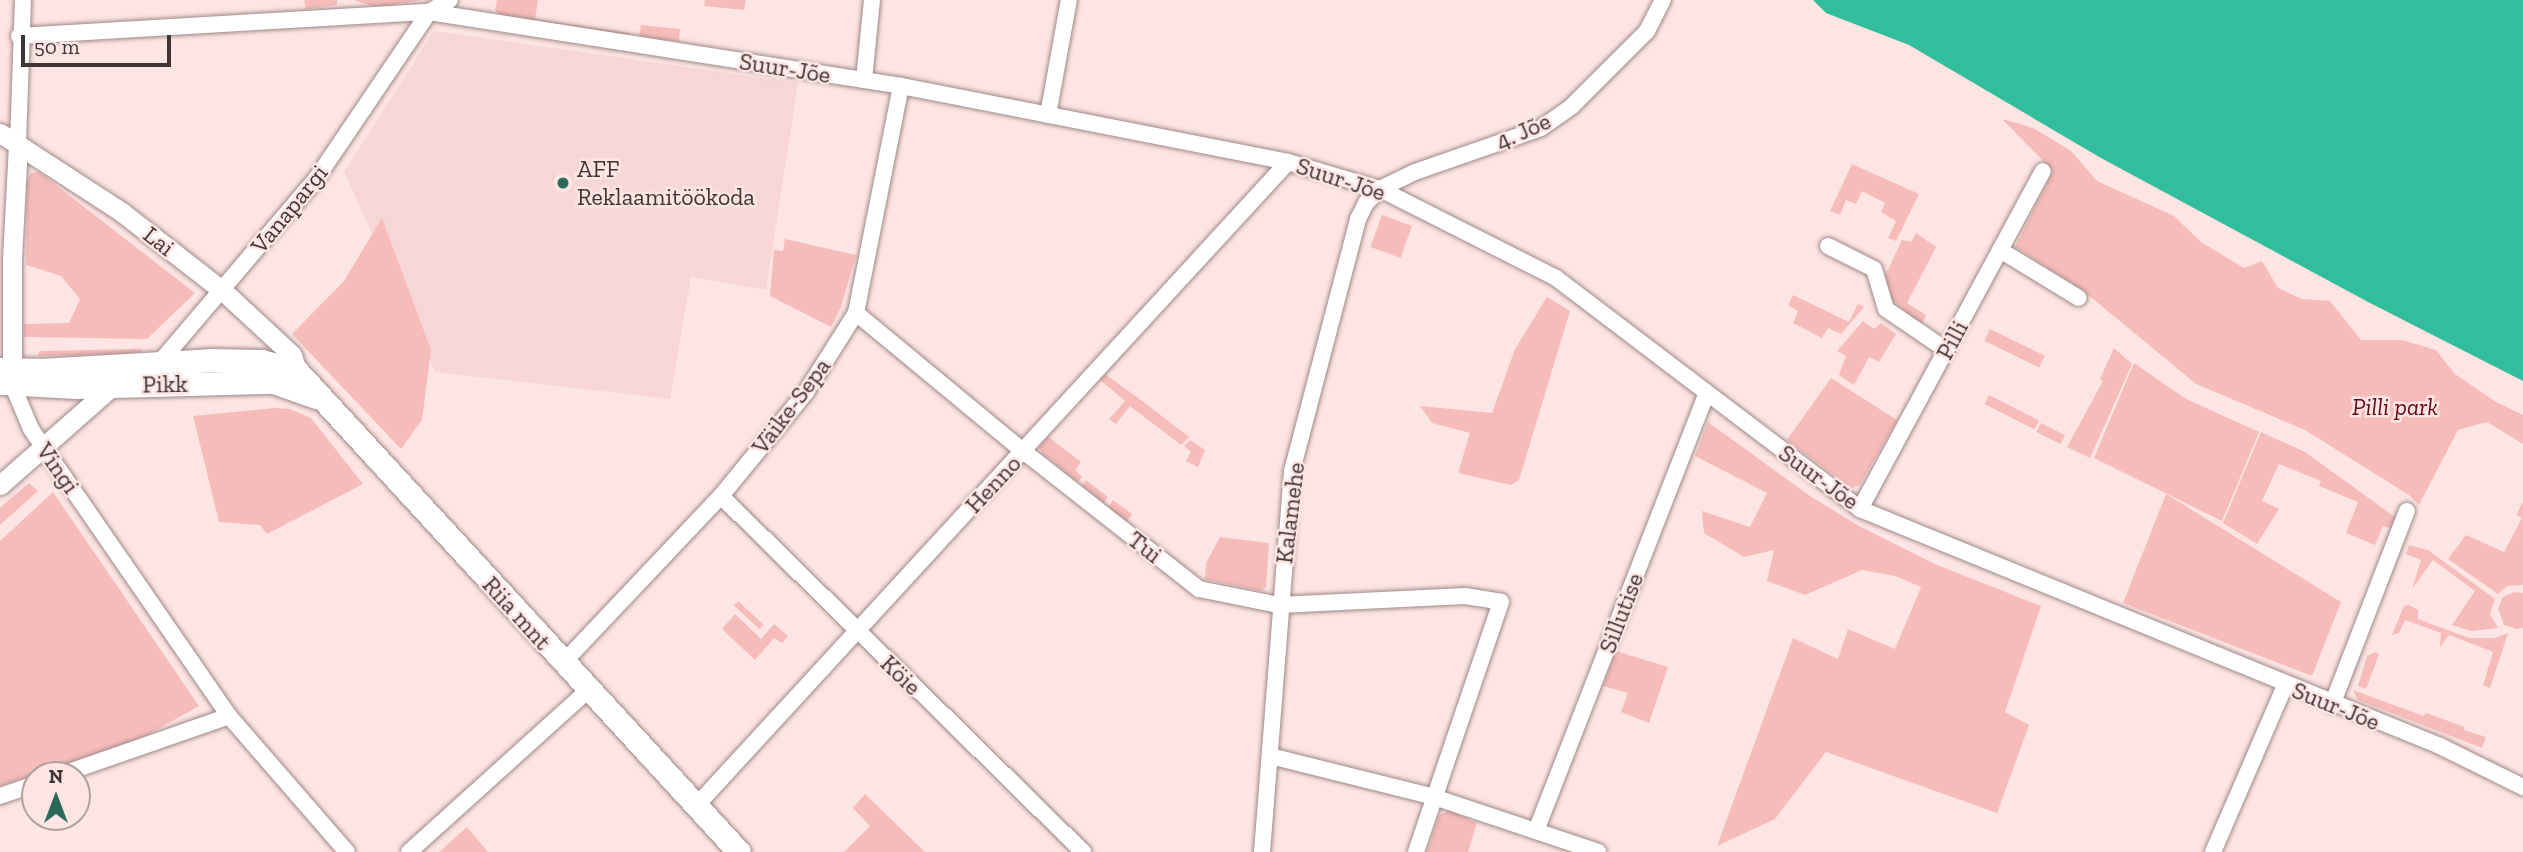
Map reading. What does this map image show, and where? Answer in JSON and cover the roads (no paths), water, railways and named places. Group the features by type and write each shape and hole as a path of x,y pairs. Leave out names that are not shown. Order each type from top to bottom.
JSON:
{"main road":[{"name":"Pikk","path":"6,376 158,362 262,361 297,371"},
{"name":"Riia mnt","path":"297,371 587,690 739,852"},
{"name":"Pikk","path":"6,376 122,386 273,382 289,385 326,402"}],"street":[{"name":"Vingi","path":"23,0 19,36 18,143 6,376 20,409 42,446 229,716 346,852"},
{"path":"429,12 450,0"},
{"path":"864,80 872,0"},
{"path":"1048,115 1069,0"},
{"name":"4. Jõe","path":"1380,189 1415,172 1541,128 1572,106 1647,31 1663,0"},
{"name":"Suur-Jõe","path":"19,36 429,12 901,86 1288,162 1380,189 1556,278 1860,509 2285,686 2440,746 2523,787"},
{"name":"Vanapargi","path":"0,485 42,446 122,386 131,370 158,362 223,291 316,179 429,12"},
{"name":"Väike-Sepa","path":"563,663 721,496 806,392 856,313 901,86"},
{"name":"Lai","path":"0,133 123,213 223,291 292,355 297,371"},
{"name":"Henno","path":"697,805 1288,162"},
{"name":"Pilli","path":"1860,509 2043,171"},
{"name":"Kalamehe","path":"1262,852 1279,605 1292,471 1358,219 1366,203 1380,189"},
{"path":"1828,246 1874,269 1886,309 1946,350"},
{"path":"2000,250 2079,298"},
{"name":"Tui","path":"856,313 1023,452 1199,589 1279,605 1465,596 1501,602 1434,797"},
{"name":"Sillutise","path":"1536,831 1706,394"},
{"path":"20,409 26,438 24,462"},
{"name":"Köie","path":"721,496 1083,852"},
{"path":"2332,705 2407,511"},
{"path":"2213,852 2285,686"},
{"path":"409,852 587,690"},
{"path":"91,764 229,716"},
{"path":"1270,756 1434,797 1598,852"},
{"path":"0,796 21,789"},
{"path":"1416,852 1434,797"}],"place":[{"name":"AFF Reklaamitöökoda","path":"563,183"}],"park label":[{"name":"Pilli park","path":"2395,407"}]}
